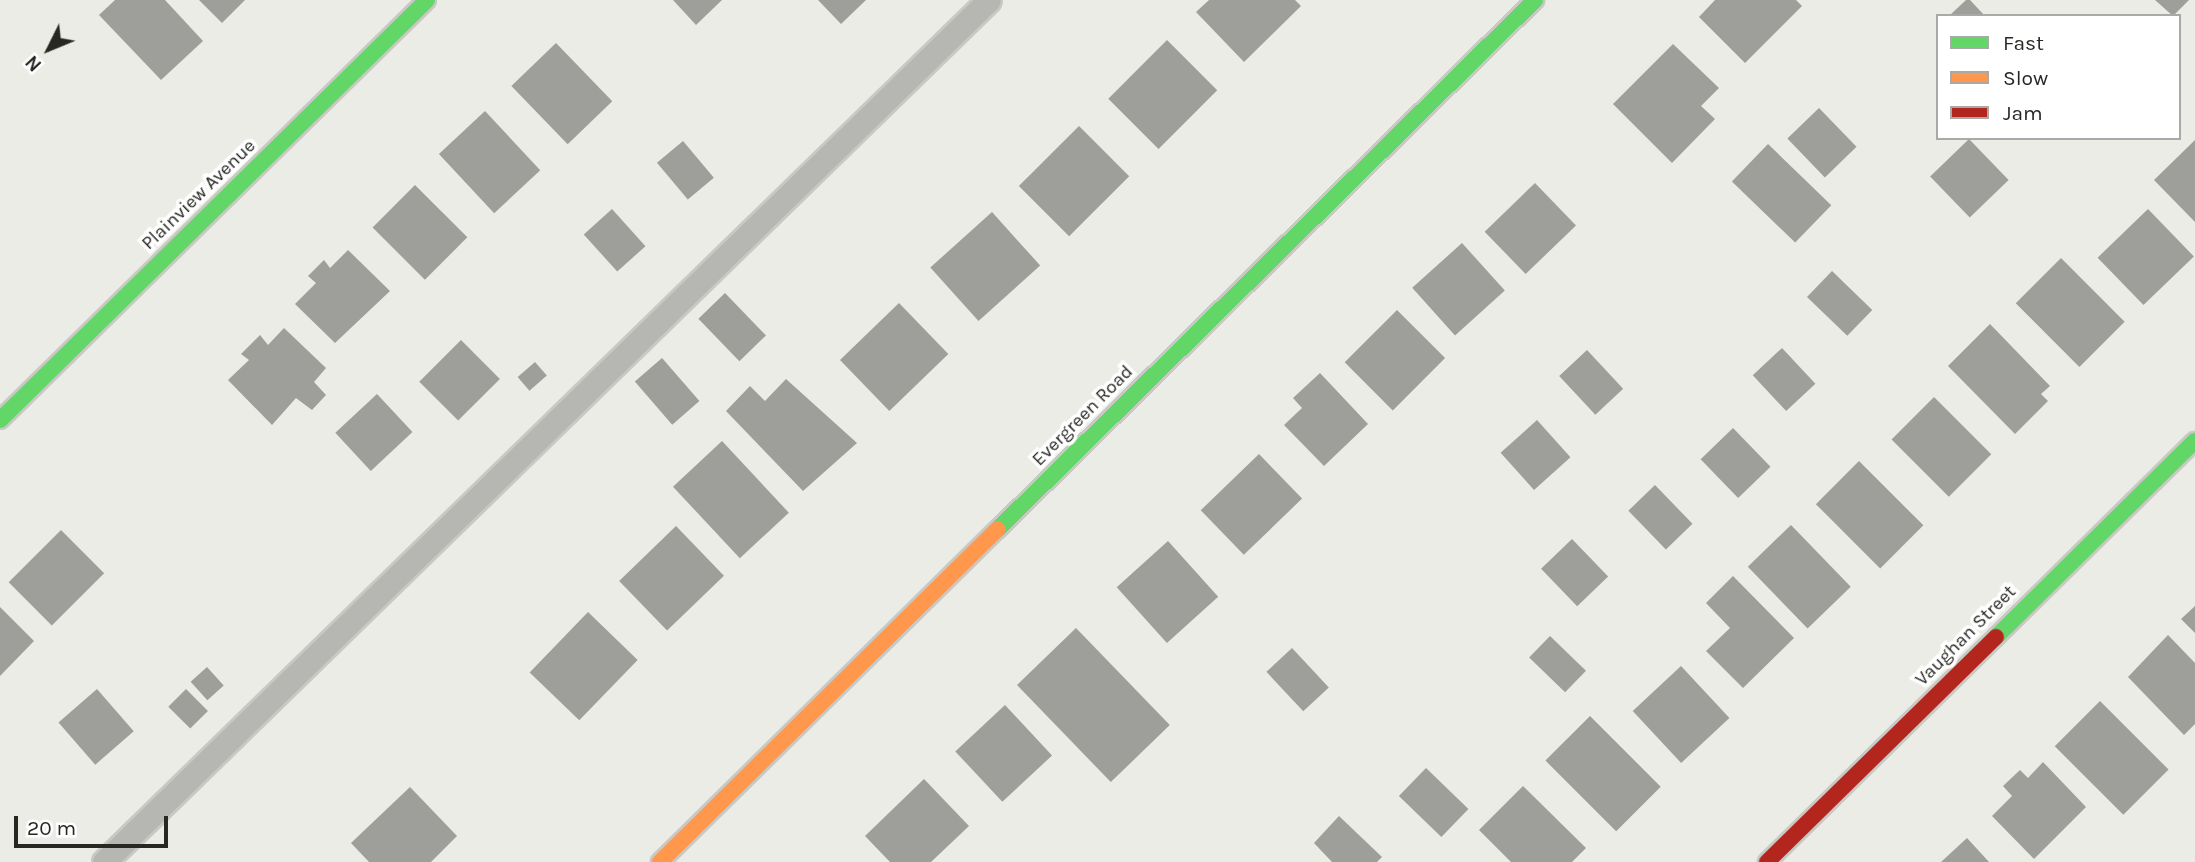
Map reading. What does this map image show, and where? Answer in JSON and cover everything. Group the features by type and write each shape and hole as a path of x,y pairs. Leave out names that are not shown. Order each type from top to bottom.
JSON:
{"street":[{"name":"Plainview Avenue","path":"0,420 427,0"},
{"name":"Evergreen Road","path":"660,862 1535,0"},
{"name":"Vaughan Street","path":"1767,862 2195,441"}],"lane":[{"path":"104,862 989,0"}],"building":[{"path":"115,0 165,0 203,41 161,80 99,15"},
{"path":"199,0 245,0 222,23"},
{"path":"673,0 722,0 696,25"},
{"path":"818,0 866,0 841,24"},
{"path":"1209,0 1295,0 1301,6 1244,62 1196,12"},
{"path":"1715,0 1796,0 1802,6 1745,63 1699,17"},
{"path":"1966,0 1970,0 1983,14 1951,14"},
{"path":"2155,0 2189,0 2175,14 2171,14"},
{"path":"1167,40 1217,90 1159,149 1108,99"},
{"path":"556,43 612,101 568,144 511,86"},
{"path":"1673,44 1719,88 1701,106 1715,119 1672,163 1613,104"},
{"path":"1819,108 1857,147 1825,177 1787,139"},
{"path":"485,111 540,170 494,213 439,154"},
{"path":"1079,126 1129,176 1069,236 1019,186"},
{"path":"1968,140 2009,180 1970,218 1930,177"},
{"path":"2195,140 2195,222 2154,180"},
{"path":"683,141 714,178 688,200 657,163"},
{"path":"1768,144 1831,205 1795,243 1732,181"},
{"path":"1535,183 1576,225 1526,274 1485,232"},
{"path":"415,185 467,237 425,280 373,227"},
{"path":"612,209 645,246 617,272 584,234"},
{"path":"2148,209 2194,256 2143,305 2098,258"},
{"path":"992,212 1040,266 978,321 930,268"},
{"path":"1462,243 1505,291 1455,335 1412,288"},
{"path":"348,250 390,291 335,343 295,304 316,283 308,276 324,260 330,268"},
{"path":"2061,258 2125,322 2079,367 2016,303"},
{"path":"1832,271 1872,310 1847,336 1807,297"},
{"path":"725,293 766,335 739,361 698,319"},
{"path":"899,303 948,354 889,411 840,360"},
{"path":"1397,310 1445,358 1393,410 1345,362"},
{"path":"1990,324 2050,386 2041,394 2048,401 2015,434 1948,366"},
{"path":"284,328 326,368 314,382 326,395 312,410 296,398 272,425 228,380 249,360 241,354 260,335 268,345"},
{"path":"461,340 500,379 458,421 419,382"},
{"path":"1782,348 1815,384 1786,411 1753,375"},
{"path":"1587,350 1623,389 1595,415 1559,376"},
{"path":"662,358 699,401 672,425 635,382"},
{"path":"535,362 547,376 529,391 518,377"},
{"path":"1320,373 1368,424 1324,466 1284,425 1302,408 1293,398"},
{"path":"786,379 857,443 803,491 726,411 750,386 765,401"},
{"path":"377,394 412,432 371,471 335,433"},
{"path":"1934,397 1991,454 1949,497 1892,439"},
{"path":"1537,420 1570,457 1534,490 1501,453"},
{"path":"1733,428 1771,467 1738,498 1701,459"},
{"path":"722,441 789,513 740,558 673,487"},
{"path":"1259,454 1302,499 1244,555 1201,510"},
{"path":"1859,461 1923,525 1880,568 1816,504"},
{"path":"1655,485 1693,524 1666,550 1628,511"},
{"path":"1791,525 1851,587 1808,629 1748,567"},
{"path":"676,526 724,576 667,631 619,581"},
{"path":"61,530 104,573 52,625 9,582"},
{"path":"1572,539 1608,576 1577,606 1541,569"},
{"path":"1168,541 1218,597 1167,643 1117,587"},
{"path":"1733,576 1794,638 1743,688 1706,651 1730,628 1706,603"},
{"path":"2195,606 2195,633 2181,619"},
{"path":"0,607 34,641 0,676"},
{"path":"588,612 638,660 579,720 530,672"},
{"path":"1076,628 1170,725 1111,782 1017,685"},
{"path":"2168,635 2195,663 2195,724 2184,735 2128,677"},
{"path":"1550,636 1586,671 1565,692 1529,658"},
{"path":"1292,648 1329,687 1303,711 1266,672"},
{"path":"1681,666 1729,718 1681,763 1633,711"},
{"path":"207,667 224,686 207,700 191,682"},
{"path":"97,689 134,731 95,765 59,722"},
{"path":"186,689 208,711 190,729 168,707"},
{"path":"2100,701 2169,770 2123,815 2055,746"},
{"path":"1005,705 1052,755 1002,802 955,751"},
{"path":"1590,716 1661,787 1616,831 1545,761"},
{"path":"2043,762 2086,807 2034,859 1992,816 2012,796 2003,786 2020,770 2028,778"},
{"path":"1426,768 1468,809 1441,837 1399,796"},
{"path":"924,779 969,826 931,862 890,862 865,836"},
{"path":"1523,786 1586,848 1572,862 1511,862 1479,830"},
{"path":"410,787 457,836 431,862 369,862 351,843"},
{"path":"1339,816 1382,857 1377,862 1332,862 1314,843"},
{"path":"1967,838 1989,862 1941,862"}],"traffic: fast":[{"path":"0,420 427,0"},
{"path":"998,529 1535,0"},
{"path":"1996,637 2195,441"}],"traffic: slow":[{"path":"660,862 998,529"}],"traffic: jam":[{"path":"1767,862 1996,637"}]}
